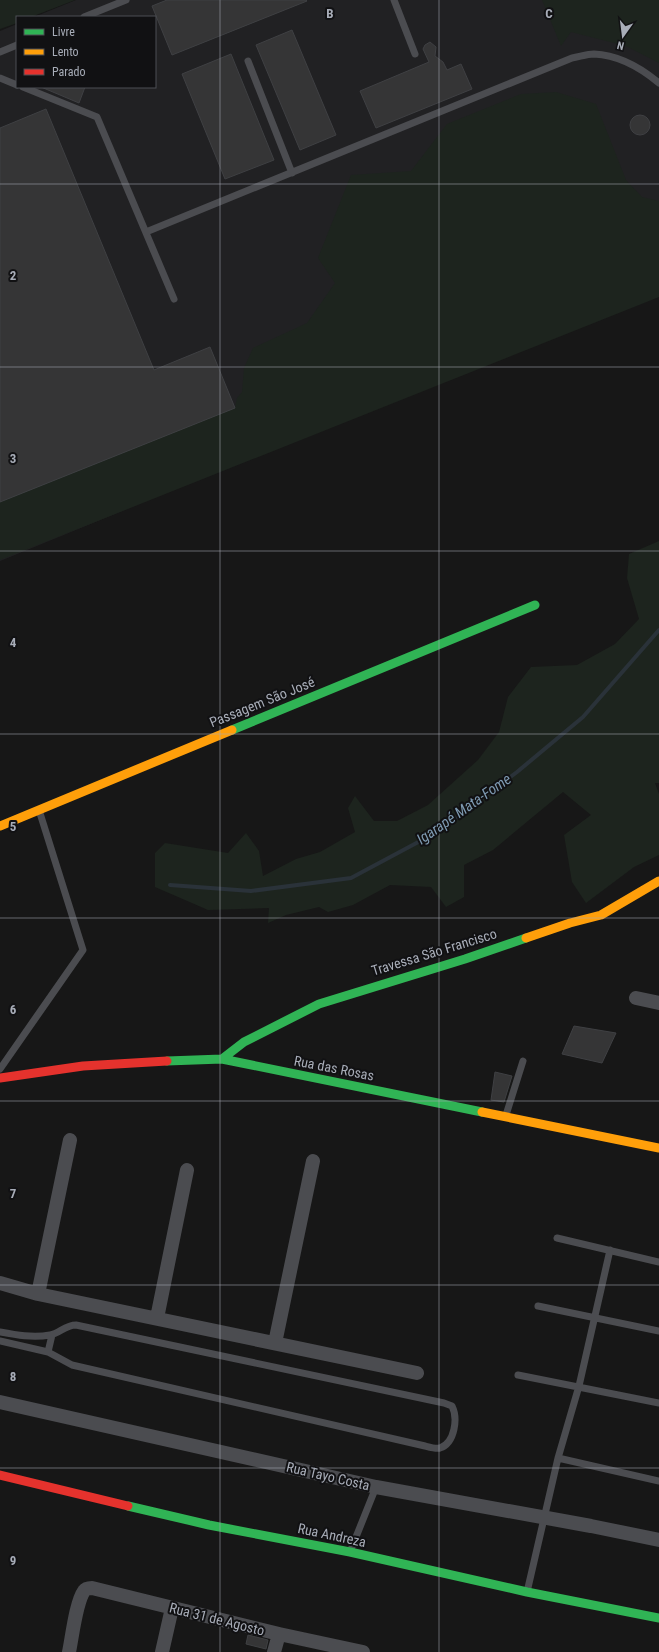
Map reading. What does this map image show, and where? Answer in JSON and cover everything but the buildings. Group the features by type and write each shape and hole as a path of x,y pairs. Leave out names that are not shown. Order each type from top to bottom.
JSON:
{"street":[{"name":"Passagem São José","path":"0,826 535,605"},
{"name":"Travessa São Francisco","path":"222,1059 250,1038 319,1004 465,959 570,923 601,915 659,882"},
{"path":"636,998 659,1004"},
{"name":"Rua das Rosas","path":"0,1078 92,1066 173,1060 222,1059 659,1148"},
{"path":"38,1294 70,1140"},
{"path":"274,1343 313,1161"},
{"path":"157,1318 187,1170"},
{"path":"0,1283 38,1294 417,1373"},
{"name":"Rua Tayo Costa","path":"0,1402 376,1487 591,1526 659,1540"},
{"name":"Rua Andreza","path":"0,1475 209,1525 350,1552 527,1592 659,1618"},
{"name":"Rua 31 de Agosto","path":"69,1652 80,1602 84,1591 87,1588 279,1634 363,1652"},
{"path":"162,1652 172,1608"},
{"path":"274,1652 279,1634"}],"lane":[{"path":"86,16 126,0"},
{"path":"394,0 415,54"},
{"path":"0,52 16,45"},
{"path":"146,232 572,58 593,54 614,58 649,74 659,83"},
{"path":"248,60 292,173"},
{"path":"0,78 16,85"},
{"path":"25,88 97,117 174,299"},
{"path":"0,1069 83,950 39,810"},
{"path":"506,1117 523,1061"},
{"path":"557,1238 659,1262"},
{"path":"527,1592 558,1458 579,1386 610,1250"},
{"path":"538,1306 659,1331"},
{"path":"0,1332 22,1336 52,1335 69,1325 83,1326 444,1403 452,1406 455,1419 450,1440 446,1445 439,1448 72,1365 48,1352 0,1341"},
{"path":"48,1352 52,1335"},
{"path":"518,1375 659,1403"},
{"path":"558,1458 659,1481"},
{"path":"350,1552 376,1487"}],"shaded area":[{"path":"0,0 75,0 34,16 16,16 16,23 0,29"},
{"path":"76,0 557,0 659,47 659,291 0,561 0,31 16,24 16,88 156,88 156,16 36,16"},
{"path":"542,0 659,0 659,63 626,46 571,32 561,46"},
{"path":"556,92 596,104 626,180 642,197 659,201 659,297 0,560 0,502 235,408 237,398 242,392 244,368 253,348 307,323 335,283 318,258 351,175 411,171 447,124 521,94"},
{"path":"659,541 659,783 655,783 659,794 659,855 634,867 586,903 572,882 564,835 591,815 563,792 493,850 464,865 464,897 446,907 431,887 390,885 353,905 328,912 319,907 286,915 268,923 269,908 208,910 155,887 155,853 165,843 228,853 246,833 259,851 263,876 296,859 320,852 355,832 348,808 355,796 374,821 397,821 428,805 478,760 499,732 508,697 531,667 577,665 615,644 639,619 627,578 629,554"}],"waterway":[{"name":"Igarapé Mata-Fome","path":"170,885 251,891 351,878 437,832 517,772 583,717 659,630"}],"traffic: fast":[{"path":"232,730 535,605"},
{"path":"222,1059 244,1042 319,1004 465,959 526,938"},
{"path":"167,1061 222,1059 482,1112"},
{"path":"128,1506 209,1525 350,1552 527,1592 659,1618"}],"traffic: slow":[{"path":"0,826 232,730"},
{"path":"526,938 570,923 601,915 659,881"},
{"path":"482,1112 659,1148"}],"traffic: jam":[{"path":"0,1078 83,1066 167,1061"},
{"path":"0,1475 128,1506"}]}
